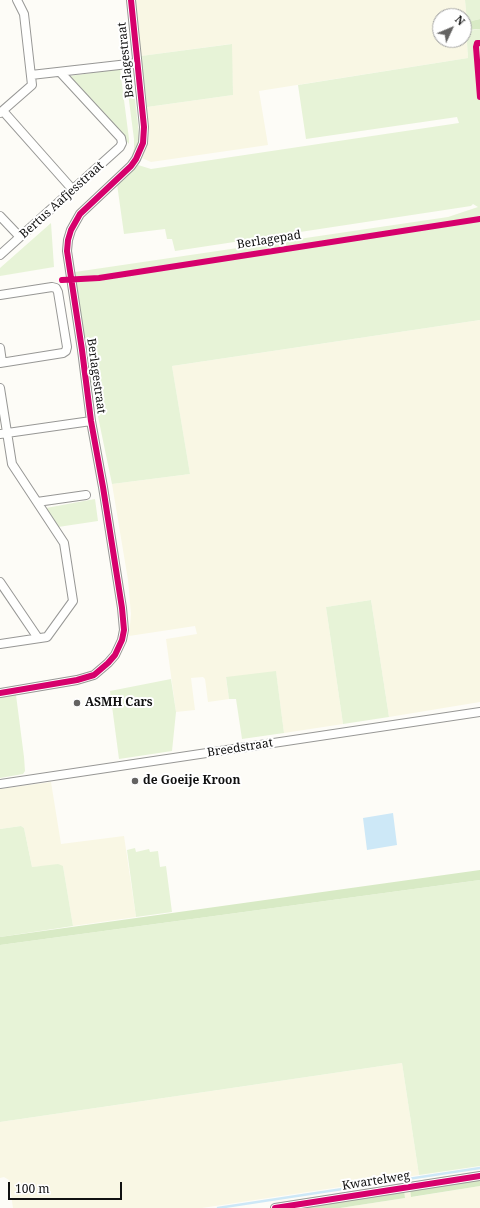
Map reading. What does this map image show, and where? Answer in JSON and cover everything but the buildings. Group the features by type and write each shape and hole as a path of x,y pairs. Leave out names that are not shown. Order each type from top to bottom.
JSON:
{"street":[{"path":"17,0 24,14 32,85 2,112 73,190"},
{"name":"Berlagestraat","path":"0,692 77,680 94,675 108,663 114,655 122,640 124,630 122,608 103,487 91,421 67,251 68,240 74,223 80,214 131,166 140,151 144,137 131,0"},
{"path":"31,75 137,63"},
{"name":"Bertus Aafjesstraat","path":"0,255 120,147 122,143 121,138 60,72"},
{"path":"0,216 20,237"},
{"path":"0,295 52,287 56,288 58,292 67,346 66,351 63,353 1,363 0,348"},
{"path":"0,388 4,433 12,464 64,543 73,601 47,637 0,644"},
{"path":"4,433 91,421"},
{"path":"37,502 86,495"},
{"path":"0,582 38,638"},
{"name":"Breedstraat","path":"0,784 480,712"},
{"name":"Kwartelweg","path":"275,1208 480,1176"}],"shaded area":[{"path":"135,0 465,0 466,8 432,8 432,48 467,48 468,58 259,91 268,145 151,162 142,158 148,143 149,132 147,107 233,95 231,44 141,56"},
{"path":"480,320 480,702 389,717 371,600 326,607 343,724 284,733 276,672 226,678 229,699 208,702 205,679 203,677 191,678 195,710 176,712 166,639 197,634 195,626 129,636 131,614 128,580 112,484 190,474 172,366"},
{"path":"51,782 61,844 124,836 136,917 73,926 63,866 32,867 24,828 21,826 0,829 0,789"},
{"path":"402,1063 419,1175 202,1208 13,1208 9,1180 4,1177 0,1178 0,1122"},
{"path":"480,1186 480,1208 340,1208 405,1198 404,1189 410,1188 412,1197"}],"green space":[{"path":"465,0 480,0 480,19 472,21 472,8 466,8"},
{"path":"480,19 480,29 472,30 472,21"},
{"path":"480,29 480,320 172,366 190,474 112,484 90,378 75,272 448,217 478,207 473,204 471,206 175,251 172,239 167,239 165,229 124,234 117,184 138,165 151,169 459,123 457,117 306,139 298,85 468,58 467,48 472,48 472,30"},
{"path":"232,44 233,95 147,107 141,56"},
{"path":"120,69 129,139 129,144 70,76"},
{"path":"125,70 130,72 132,76 138,124 139,140 136,150 131,158 134,149 134,139"},
{"path":"51,223 54,267 0,276 0,268"},
{"path":"95,499 98,521 58,527 46,508"},
{"path":"371,600 389,717 343,724 326,607"},
{"path":"276,671 284,733 242,739 236,699 229,699 226,677"},
{"path":"171,679 176,712 172,751 119,759 110,691"},
{"path":"16,695 25,771 23,774 0,778 0,697"},
{"path":"21,826 24,828 32,867 58,864 63,866 73,926 0,937 0,829"},
{"path":"135,848 136,852 149,849 150,852 158,851 160,867 166,866 172,912 136,917 127,850"},
{"path":"480,870 480,880 0,945 0,937"},
{"path":"480,880 480,1166 419,1175 402,1063 0,1122 0,945"},
{"path":"480,1178 480,1186 411,1197 410,1188"},
{"path":"404,1189 405,1198 340,1208 277,1208"}],"water":[{"path":"393,813 397,845 367,850 363,818"}],"waterway":[{"path":"218,1208 480,1168"}],"cycle path":[{"path":"0,693 77,680 94,675 115,655 122,640 124,630 122,608 103,487 91,421 67,251 71,230 80,214 131,166 143,143 144,127 131,0"},
{"path":"480,43 477,43 476,47 480,97"},
{"name":"Berlagepad","path":"62,280 99,278 480,219"},
{"path":"275,1208 480,1176"}],"place":[{"name":"ASMH Cars","path":"77,703"},
{"name":"de Goeije Kroon","path":"135,781"}]}
